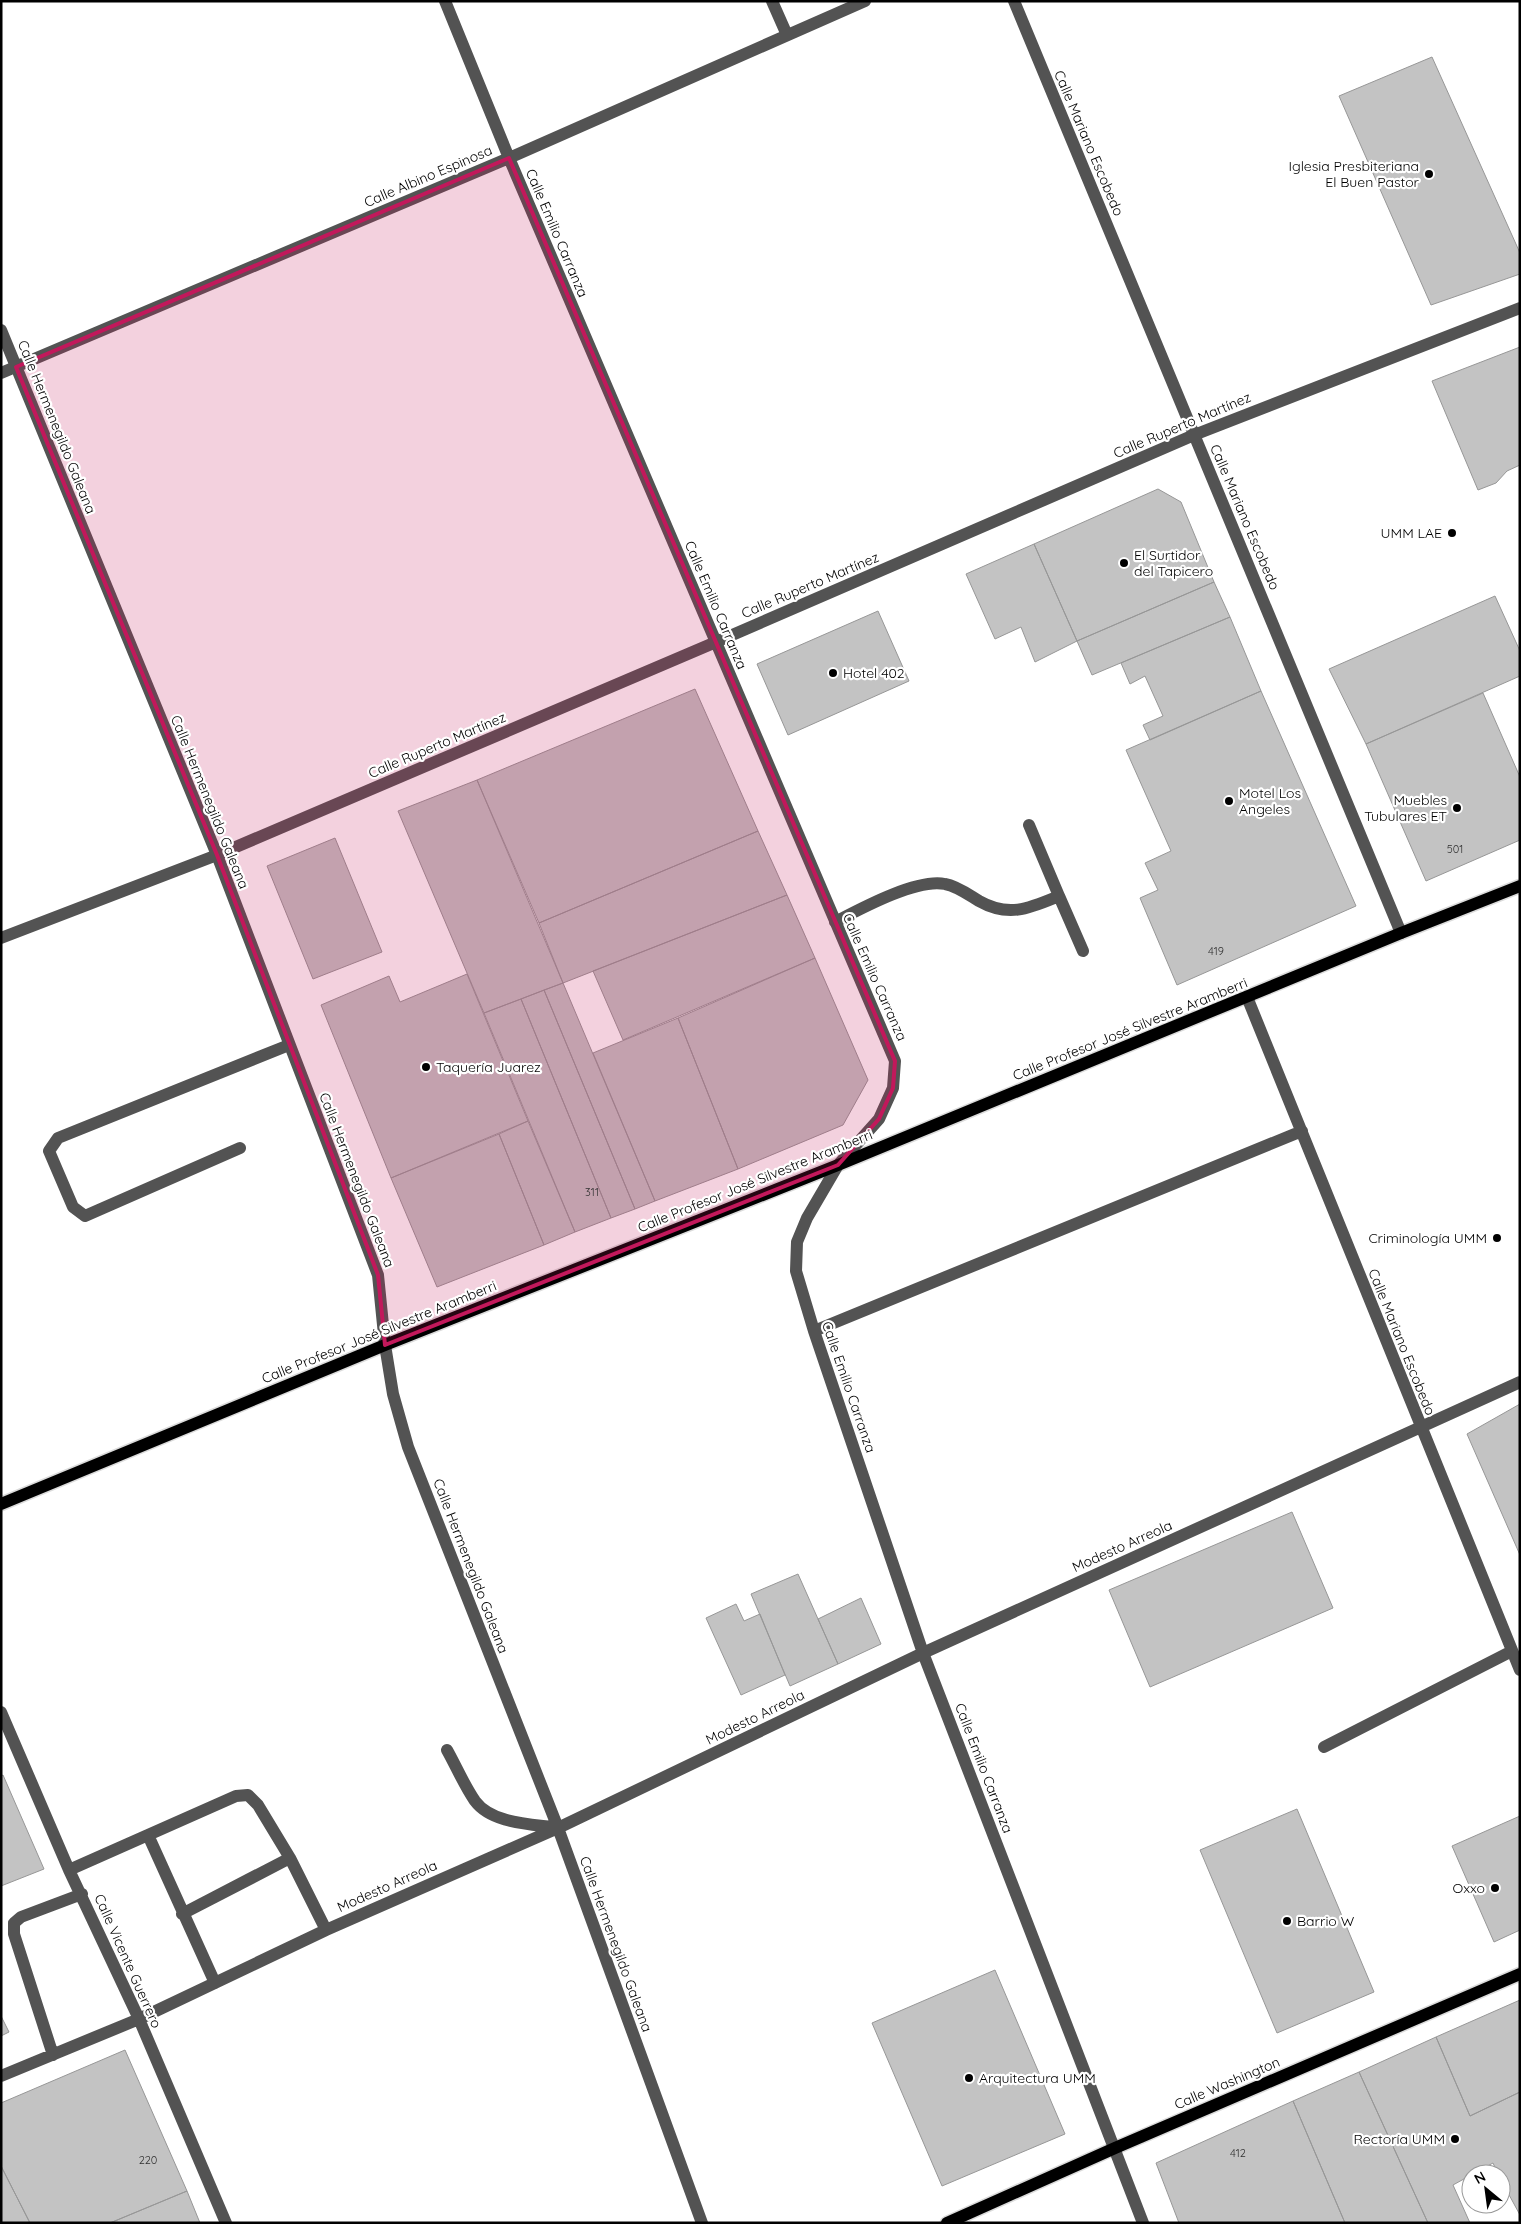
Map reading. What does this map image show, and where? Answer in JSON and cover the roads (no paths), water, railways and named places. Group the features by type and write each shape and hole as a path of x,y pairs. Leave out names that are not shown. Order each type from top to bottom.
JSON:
{"main road":[{"name":"Calle Profesor José Silvestre Aramberri","path":"1,1504 385,1345 838,1165 1401,933 1520,886"},
{"name":"Calle Washington","path":"947,2223 1115,2148 1520,1974"}],"street":[{"name":"Calle Emilio Carranza","path":"445,1 509,158 895,1061 893,1088 879,1119 838,1165 806,1218 797,1242 796,1271 814,1331 924,1653 1143,2223"},
{"path":"772,1 787,35"},
{"name":"Calle Albino Espinosa","path":"1,373 509,158 865,1"},
{"name":"Calle Mariano Escobedo","path":"1014,1 1401,933"},
{"name":"Calle Ruperto Martínez","path":"1,938 217,855 1194,435 1520,308"},
{"name":"Calle Hermenegildo Galeana","path":"1,330 217,855 378,1276 385,1345 394,1394 408,1447 558,1828 702,2223"},
{"path":"1029,825 1083,951"},
{"path":"834,922 911,888 929,884 945,884 990,907 1013,912 1059,896"},
{"name":"Calle Mariano Escobedo","path":"1247,997 1420,1428 1520,1670"},
{"path":"240,1148 85,1216 73,1207 49,1151 58,1138 289,1045"},
{"path":"814,1331 1302,1131"},
{"name":"Modesto Arreola","path":"1,2076 139,2019 326,1930 558,1828 924,1653 1520,1382"},
{"path":"1324,1747 1512,1651"},
{"name":"Calle Vicente Guerrero","path":"1,1712 69,1870 82,1894 139,2019 226,2223"},
{"path":"447,1750 475,1801 484,1809 497,1817 558,1828"},
{"path":"69,1870 236,1796 248,1795 258,1804 290,1858 326,1930"},
{"path":"148,1835 182,1914 215,1983"},
{"path":"182,1914 290,1858"},
{"path":"53,2054 24,1968 14,1934 14,1923 21,1917 82,1894"}],"place":[{"name":"Iglesia Presbiteriana El Buen Pastor","path":"1429,174"},
{"name":"UMM LAE","path":"1452,533"},
{"name":"El Surtidor del Tapicero","path":"1124,563"},
{"name":"Hotel 402","path":"833,673"},
{"name":"Motel Los Angeles","path":"1229,801"},
{"name":"Muebles Tubulares ET","path":"1457,808"},
{"name":"Taquería Juarez","path":"426,1067"},
{"name":"Criminología UMM","path":"1497,1238"},
{"name":"Oxxo","path":"1495,1888"},
{"name":"Barrio W","path":"1287,1921"},
{"name":"Arquitectura UMM","path":"969,2078"},
{"name":"Rectoría UMM","path":"1455,2139"}]}
